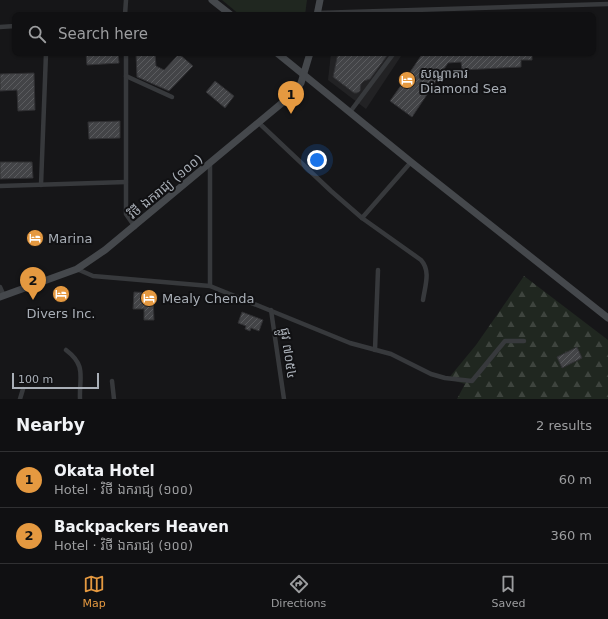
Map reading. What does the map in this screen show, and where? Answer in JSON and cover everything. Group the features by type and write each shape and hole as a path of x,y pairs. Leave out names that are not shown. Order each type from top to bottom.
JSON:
{"street":[{"path":"125,12 126,0"},
{"path":"212,0 227,12"},
{"path":"317,12 320,0"},
{"path":"426,12 608,4"},
{"path":"0,27 12,26"},
{"path":"41,185 46,56"},
{"path":"126,56 126,214 134,227"},
{"path":"281,56 411,162 608,318"},
{"name":"វិថី ឯករាជ្យ (១០០)","path":"2,296 77,269 105,250 294,93 301,83 309,56"},
{"path":"350,112 392,56"},
{"path":"126,76 172,97"},
{"path":"259,123 362,218 409,251 426,265 427,271 423,300"},
{"path":"362,218 411,162"},
{"path":"210,164 210,286"},
{"path":"0,186 126,182"},
{"path":"77,269 93,276 210,286 350,343 391,354 431,374 469,381 474,379 505,341 524,341"},
{"path":"375,350 378,270"},
{"path":"0,287 2,296"},
{"name":"ផ្លូវ ៧០៥៤","path":"271,310 284,399"},
{"path":"66,350 78,362 82,374 80,399"},
{"path":"112,381 114,399"},
{"path":"20,399 24,389"}],"shaded area":[{"path":"331,56 401,56 366,109 328,80"}],"green space":[{"path":"222,0 307,0 305,12 236,12"},
{"path":"524,276 608,340 608,399 457,399 465,384 448,379 476,345"}],"building":[{"path":"86,56 118,56 119,63 87,65"},
{"path":"136,56 155,56 156,66 164,70 177,56 181,56 193,66 169,91 137,77"},
{"path":"337,56 387,56 370,79 361,84 360,91 357,93 354,93 333,77"},
{"path":"421,56 532,56 532,60 521,60 521,67 462,70 461,62 448,63 412,117 390,101 402,84 398,81 404,72 408,75"},
{"path":"34,73 35,110 18,111 17,90 0,91 0,74"},
{"path":"215,81 234,96 225,108 206,92"},
{"path":"120,121 120,138 89,139 88,122"},
{"path":"0,162 32,162 33,178 0,179"},
{"path":"134,292 153,293 154,320 144,320 144,309 133,309"},
{"path":"242,312 263,320 259,331 251,328 250,331 245,329 246,326 238,323"},
{"path":"577,347 582,358 562,368 557,357"}],"place":[{"name":"សណ្ឋាគារ Diamond Sea","path":"407,80"},
{"name":"Okata Hotel","path":"291,114"},
{"name":"Marina","path":"35,238"},
{"name":"Divers Inc.","path":"61,294"},
{"name":"Mealy Chenda","path":"149,298"},
{"name":"Backpackers Heaven","path":"33,300"}]}
